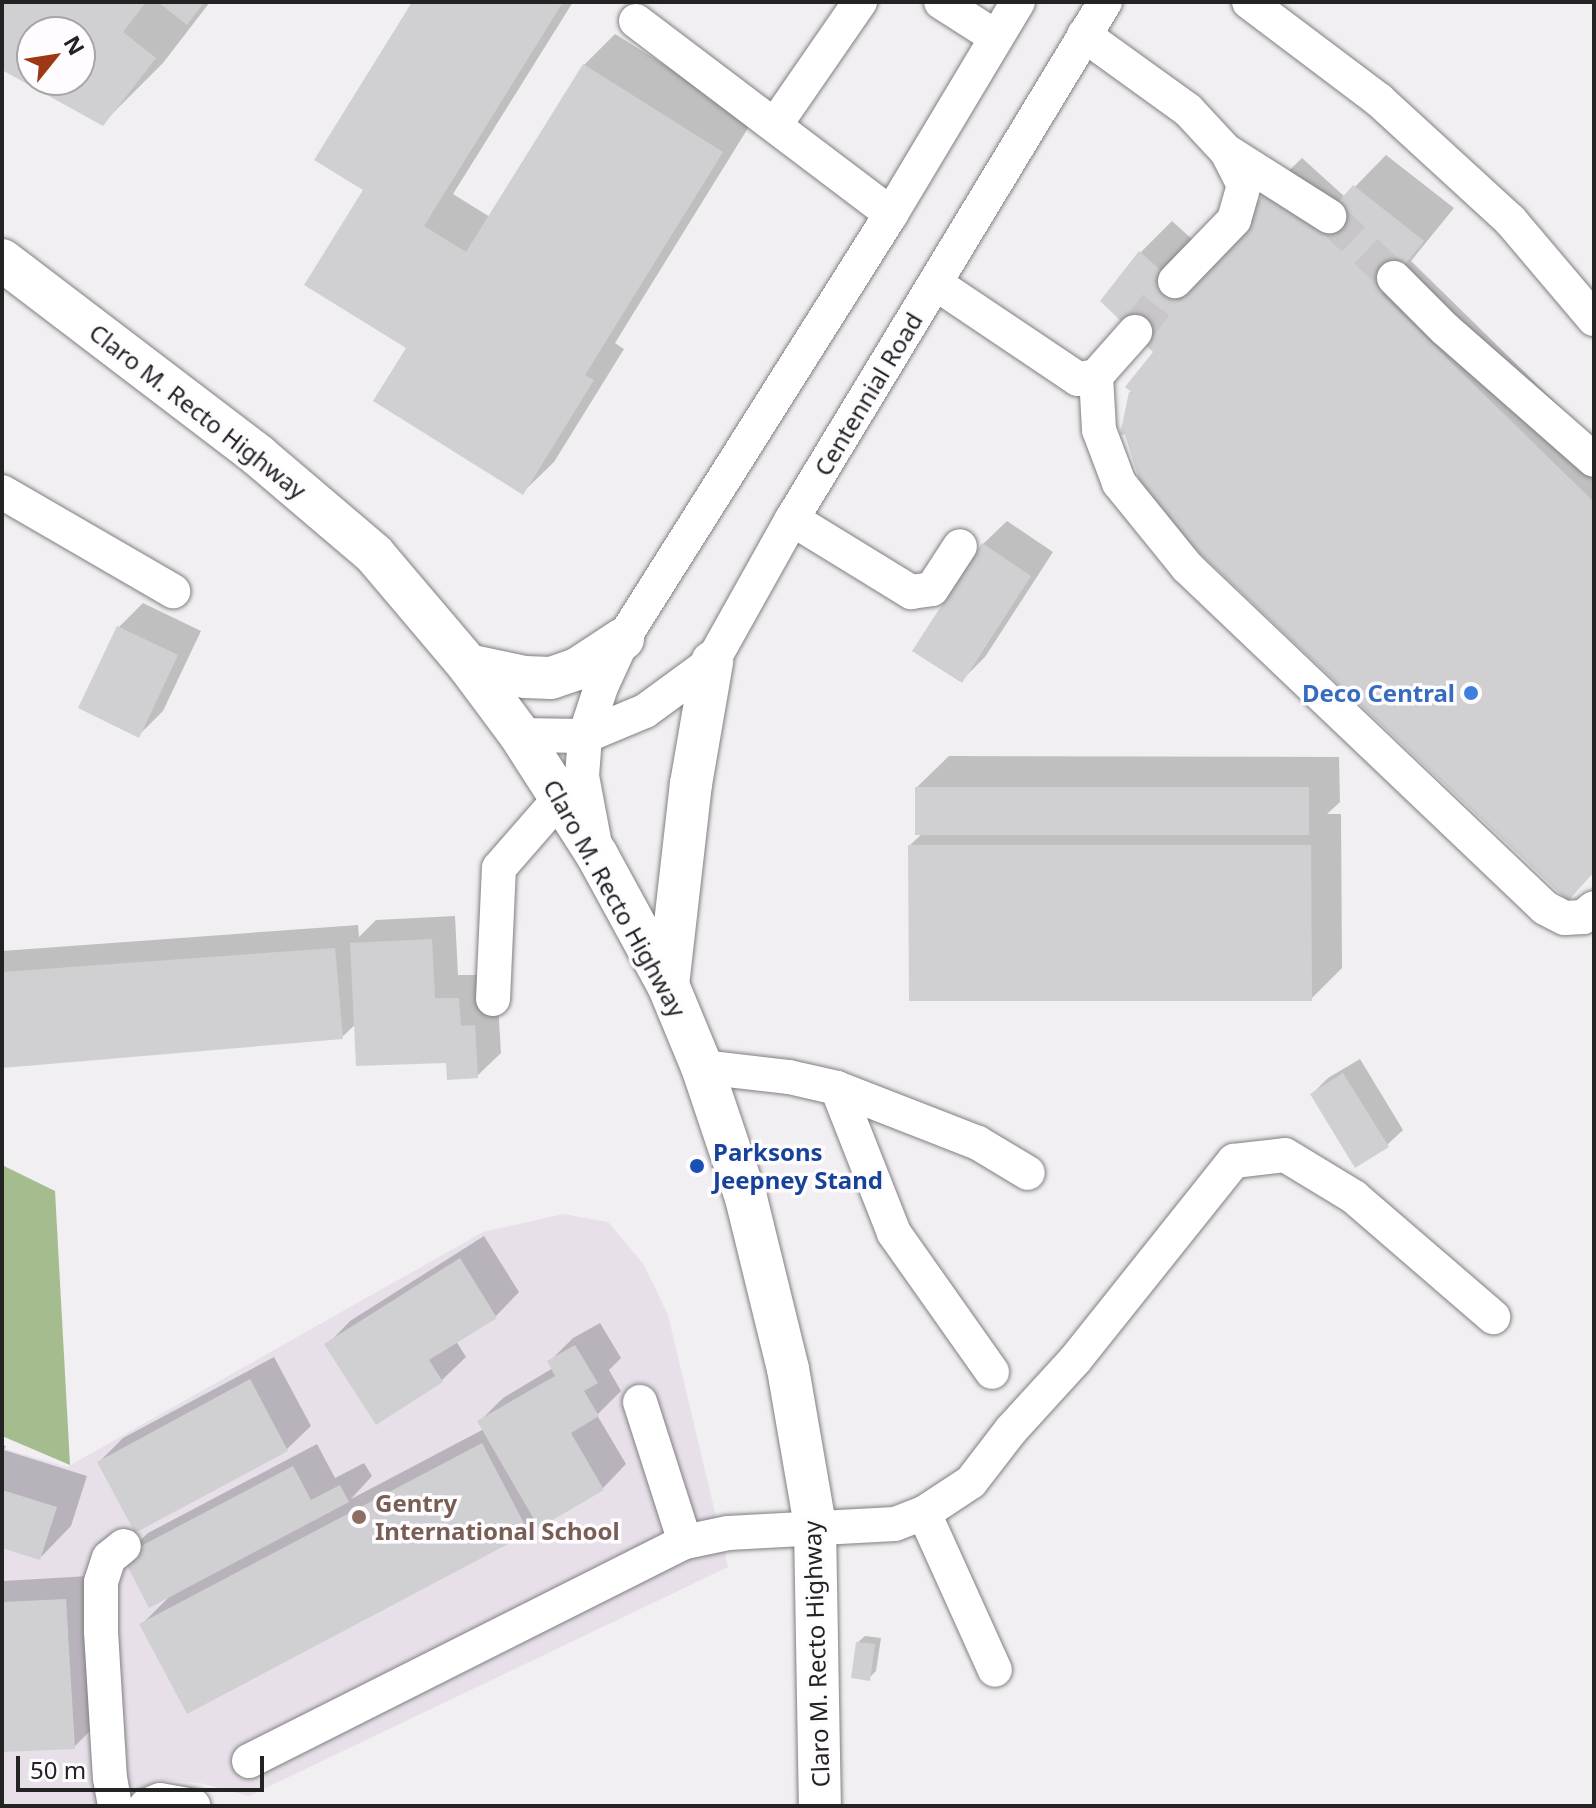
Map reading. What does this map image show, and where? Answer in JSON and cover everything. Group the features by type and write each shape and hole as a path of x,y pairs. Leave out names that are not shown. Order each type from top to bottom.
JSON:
{"main road":[{"name":"Claro M. Recto Highway","path":"2,260 338,521 383,564 468,665 520,735 597,855 668,985 702,1067 767,1271 788,1369 815,1526 820,1806"},
{"path":"468,665 525,677 551,678 577,669 623,639"},
{"path":"668,985 691,784 712,662"}],"street":[{"path":"775,125 860,2"},
{"path":"941,2 996,37"},
{"path":"597,855 582,776 585,736 601,687 623,639 891,214 1018,2"},
{"name":"Centennial Road","path":"520,735 585,736 645,711 712,662 792,519 1105,2"},
{"path":"1249,2 1379,100 1510,220 1594,319"},
{"path":"636,21 891,214"},
{"path":"1084,35 1188,110 1227,152 1329,216"},
{"path":"1175,281 1234,220 1244,185 1227,152"},
{"path":"1394,278 1445,329 1594,460"},
{"path":"935,283 1078,379 1096,376 1135,332"},
{"path":"1096,376 1099,430 1119,483 1187,567 1545,908 1565,918 1583,917 1594,908"},
{"path":"2,492 173,591"},
{"path":"792,519 911,592 932,589 960,546"},
{"path":"493,999 499,868 561,797"},
{"path":"702,1067 789,1077 837,1088 978,1143 1028,1173"},
{"path":"837,1088 894,1233 992,1372"},
{"path":"249,1761 685,1542 728,1533 895,1524 924,1513 971,1482 1011,1430 1075,1360 1234,1161 1285,1155 1354,1197 1493,1317"},
{"path":"640,1402 685,1542"},
{"path":"924,1513 995,1670"},
{"path":"115,1806 110,1779 101,1582 109,1558 124,1546"},
{"path":"146,1806 160,1800 193,1806"}],"shaded area":[{"name":"Gentry International School","path":"563,1214 608,1222 644,1265 668,1315 728,1567 249,1796 200,1783 159,1780 99,1806 2,1806 2,1448 67,1467 483,1232"}],"green space":[{"path":"2,1165 55,1191 70,1465 2,1436"}],"building":[{"path":"2,2 146,2 123,32 156,58 103,126 49,96 96,96 96,16 16,16 16,78 2,70"},
{"path":"158,2 204,2 187,25"},
{"path":"412,2 563,2 424,226 466,252 583,64 723,152 585,375 594,380 523,495 373,401 406,348 304,285 363,190 314,160"},
{"name":"Deco Central","path":"1353,185 1424,241 1381,294 1594,502 1594,872 1568,901 1157,513 1141,485 1125,435 1120,434 1129,392 1134,394 1125,387 1153,352 1100,301 1139,251 1185,292 1269,188 1315,229"},
{"path":"982,543 1031,576 962,683 912,651"},
{"path":"117,626 178,655 139,738 78,708"},
{"path":"915,787 1309,787 1309,835 915,835"},
{"path":"908,845 1311,845 1312,1001 909,1001"},
{"path":"432,939 435,998 459,998 461,1026 475,1025 478,1078 447,1080 446,1063 356,1066 350,943"},
{"path":"335,948 343,1039 2,1068 2,972"},
{"path":"1343,1073 1389,1147 1355,1168 1310,1094"},
{"path":"460,1258 497,1318 429,1360 443,1382 376,1425 324,1344"},
{"path":"575,1345 598,1383 584,1391 599,1416 571,1433 604,1490 539,1528 477,1421 555,1376 547,1361"},
{"path":"250,1379 288,1451 135,1533 97,1462"},
{"path":"482,1443 529,1533 187,1714 139,1624"},
{"path":"293,1466 311,1500 340,1485 349,1502 149,1608 122,1556"},
{"path":"2,1490 57,1507 40,1560 2,1548"},
{"path":"66,1599 75,1749 2,1752 2,1602"},
{"path":"856,1642 875,1644 870,1681 851,1678"}],"tunnel":[{"path":"1329,216 1394,278"},
{"path":"1135,332 1175,281"}],"place":[{"name":"Deco Central","path":"1471,693"},
{"name":"Parksons Jeepney Stand","path":"697,1166"},
{"name":"Gentry International School","path":"359,1517"}]}
